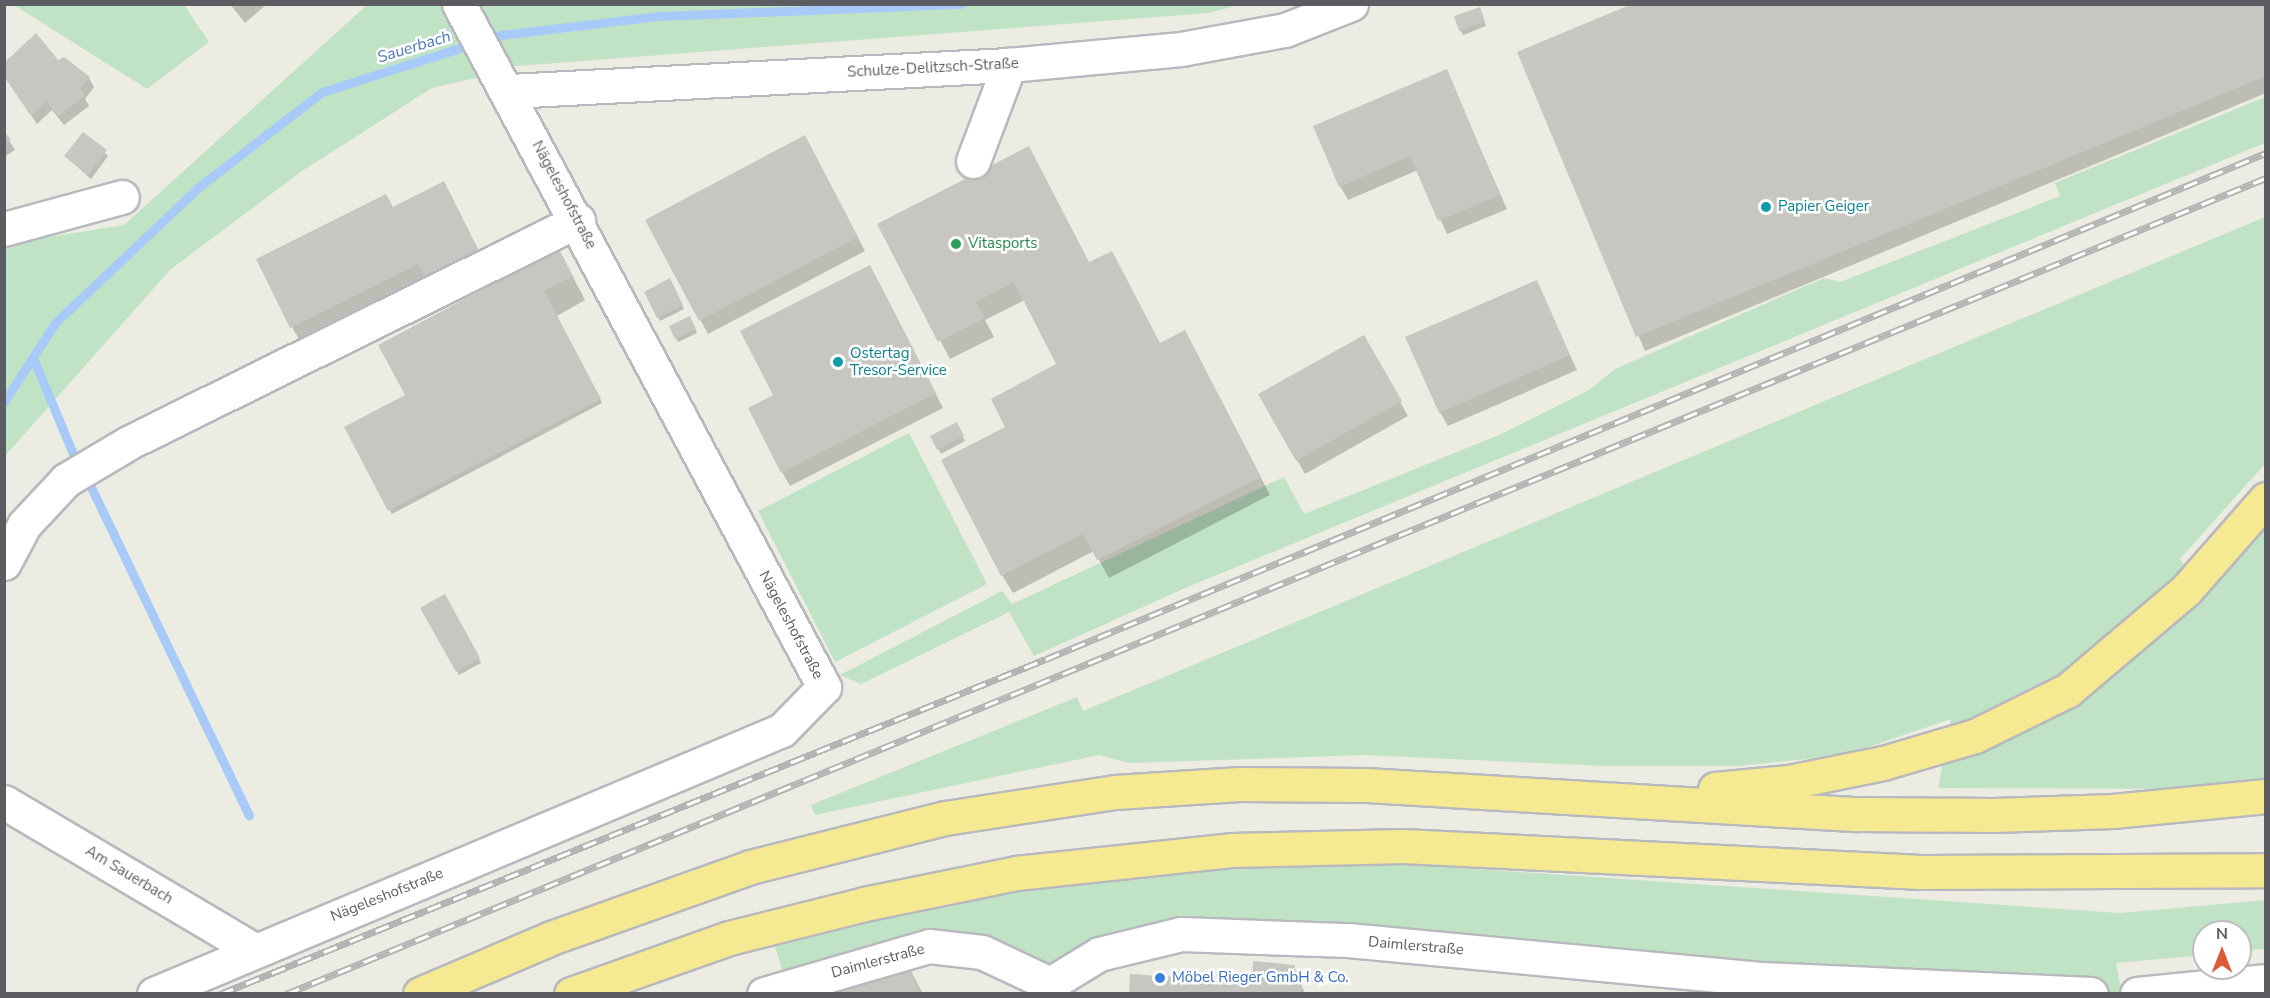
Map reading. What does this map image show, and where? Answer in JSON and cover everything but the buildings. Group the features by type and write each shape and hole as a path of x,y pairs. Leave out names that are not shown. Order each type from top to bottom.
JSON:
{"highway":[{"path":"1594,797 1790,782 1883,763 1975,736 2068,690 2122,649 2186,590 2265,499"},
{"path":"420,993 551,938 750,867 945,818 1115,792 1240,783 1594,797 1857,814 1993,815 2113,811 2265,796"},
{"path":"572,993 729,938 864,904 1016,873 1232,850 1403,846 1921,872 2265,870"},
{"path":"2130,870 2265,850"}],"street":[{"name":"Nägeleshofstraße","path":"154,993 253,949 782,730 824,687 578,221 459,4"},
{"name":"Schulze-Delitzsch-Straße","path":"503,82 1009,65 1181,49 1285,30 1351,4"},
{"path":"974,161 1009,65"},
{"path":"4,229 122,197"},
{"path":"4,563 24,525 66,480 130,442 578,221"},
{"name":"Am Sauerbach","path":"4,802 253,949"},
{"name":"Daimlerstraße","path":"764,993 929,946 952,946 982,952 1047,989 1099,954 1181,934 1348,940 1763,979 2091,993"},
{"path":"2137,993 2265,981"}],"green space":[{"path":"14,5 184,5 209,42 147,89"},
{"path":"367,5 459,5 497,73 432,88 302,171 171,269 5,456 5,244 124,225"},
{"path":"472,5 1239,5 1209,13 504,67"},
{"path":"2265,97 2265,143 1183,589 1034,656 1009,612 861,684 840,675 1002,591 1012,604 1284,477 1304,514 1499,435 1589,390 1615,369 1824,278 1840,282 2060,196 2055,183"},
{"path":"2265,217 2265,464 2180,559 2201,592 2265,521 2265,780 2211,789 1938,788 1951,719 1845,755 1739,766 1603,766 1364,755 1129,763 1099,755 815,815 811,805 1077,697 1083,711"},
{"path":"909,433 987,584 835,662 758,511"},
{"path":"1374,862 2120,913 2266,900 2265,949 2252,950 2252,920 2192,920 2192,956 2116,963 2122,994 1181,934 1050,984 982,952 787,985 772,937 944,897 1168,871"}],"waterway":[{"name":"Sauerbach","path":"4,402 55,323 200,186 322,92 501,35 659,16 962,4"},
{"path":"33,358 74,456"},
{"path":"89,483 249,815"}],"railway":[{"path":"220,994 1046,659 2266,153"},
{"path":"286,994 2266,178"}],"place":[{"name":"Papier Geiger","path":"1766,207"},
{"name":"Vitasports","path":"956,244"},
{"name":"Ostertag Tresor-Service","path":"838,362"},
{"name":"Möbel Rieger GmbH & Co.","path":"1160,978"}]}
